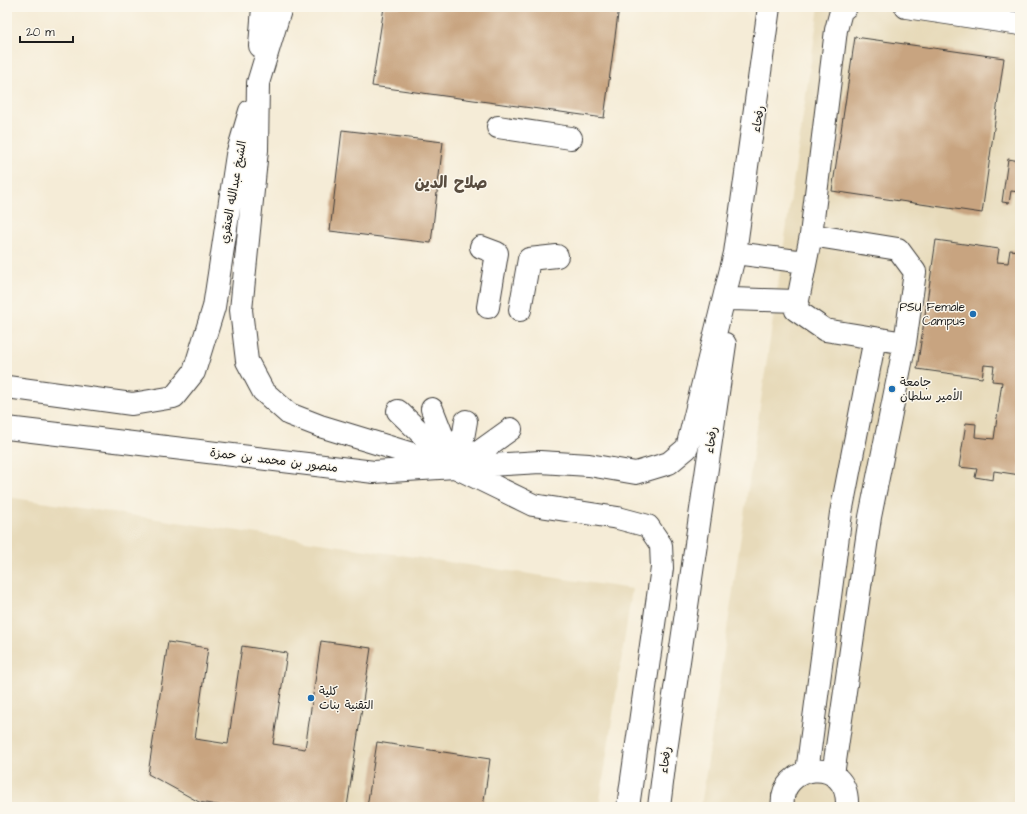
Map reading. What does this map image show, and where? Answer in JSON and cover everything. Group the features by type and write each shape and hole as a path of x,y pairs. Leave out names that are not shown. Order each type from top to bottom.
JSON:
{"street":[{"name":"الشيخ عبدالله العنقري","path":"7,388 132,404 174,397 194,372 214,306 237,155 258,83 263,7"},
{"path":"281,7 258,83 257,150 241,310 247,361 263,391 289,414 320,426 457,467 540,462 589,465 636,473 669,463 687,448 735,253 769,7"},
{"name":"رفحاء","path":"659,807 732,299 735,253 778,7"},
{"path":"846,7 841,11 836,30 811,235 796,310 825,330 905,343"},
{"path":"906,7 1020,24"},
{"path":"498,127 571,138"},
{"path":"811,235 898,249 915,272 905,343 870,517 833,775"},
{"path":"488,307 489,250 529,259 557,256"},
{"path":"735,253 805,262"},
{"path":"520,310 529,259"},
{"path":"732,299 797,301"},
{"path":"808,772 841,513 875,338"},
{"path":"432,409 457,467"},
{"path":"398,411 457,467"},
{"path":"457,467 466,421"},
{"name":"منصور بن محمد بن حمزة","path":"7,428 374,472 457,467 533,505 618,518 648,526 661,545 662,568 628,807"},
{"path":"457,467 510,429"},
{"path":"783,807 784,793 789,784 798,775 816,770 826,772 839,779 847,792 848,807"}],"shaded area":[{"name":"جامعة الأمير سلطان","path":"819,7 1020,7 1020,807 701,807"},
{"name":"كلية التقنية بنات","path":"7,497 632,589 599,807 7,807"}],"building":[{"path":"384,7 619,7 604,118 372,86"},
{"path":"855,37 1004,58 982,213 832,191"},
{"path":"342,130 443,142 431,243 330,231"},
{"path":"1008,159 1020,161 1020,192 1011,191 1009,203 1002,202"},
{"name":"PSU Female Campus","path":"936,240 999,249 997,262 1008,263 1010,250 1020,251 1020,475 994,471 993,480 975,477 977,469 959,467 966,423 976,424 975,437 994,439 1002,382 992,381 994,366 984,365 982,378 917,369"},
{"path":"321,641 371,648 347,807 229,807 199,802 148,774 168,642 208,648 195,739 228,744 242,646 287,653 273,744 305,749"},
{"path":"377,742 490,759 483,807 367,807"}],"place":[{"name":"PSU Female Campus","path":"973,314"},
{"name":"جامعة الأمير سلطان","path":"892,389"},
{"name":"كلية التقنية بنات","path":"311,698"}],"district":[{"name":"صلاح الدين","path":"451,182"}]}
